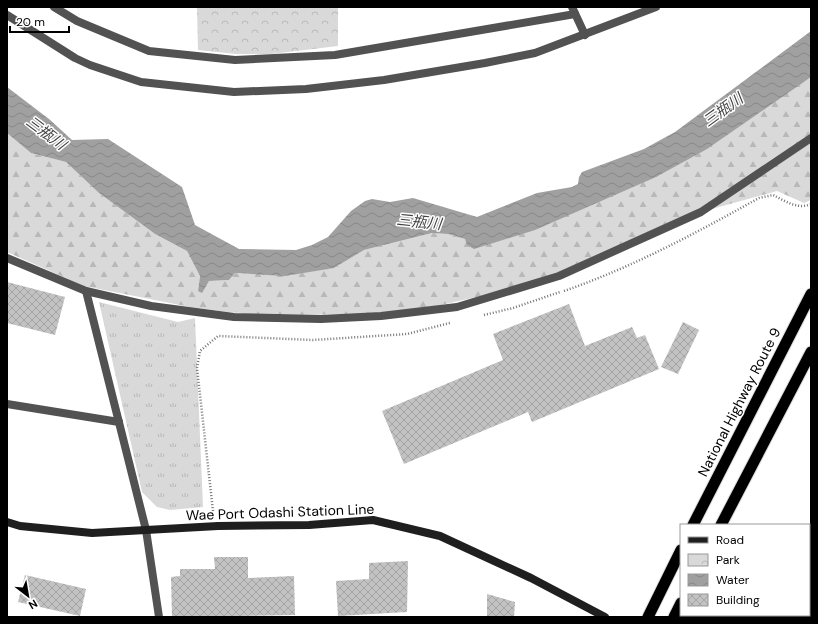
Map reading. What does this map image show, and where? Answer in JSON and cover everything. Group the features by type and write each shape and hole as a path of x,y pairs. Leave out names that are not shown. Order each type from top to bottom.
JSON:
{"highway":[{"name":"National Highway Route 9","path":"694,524 811,294"},
{"path":"722,524 811,352"},
{"path":"648,617 680,552"},
{"path":"674,617 680,605"}],"main road":[{"name":"Wae Port Odashi Station Line","path":"7,522 20,526 92,533 309,525 373,520 440,536 531,578 605,617"}],"street":[{"path":"54,7 77,21 149,51 235,60 335,55 574,10 585,35"},
{"path":"7,15 69,55 90,65 141,82 234,92 306,89 399,77 535,53 656,7"},
{"path":"7,258 86,291 151,306 234,317 322,319 381,316 457,307 559,276 701,212 811,138"},
{"path":"86,291 146,530 159,617"},
{"path":"7,404 119,422"}],"green space":[{"path":"197,7 338,7 338,46 271,54 236,54 198,50"},
{"path":"811,77 811,200 804,203 777,191 676,219 555,274 495,293 427,308 372,314 272,315 228,312 190,307 84,286 7,252 7,133 31,153 66,162 99,193 155,234 187,251 200,276 198,291 209,281 229,280 235,273 247,274 334,268 364,250 432,233 448,234 465,239 794,88"},
{"path":"99,302 178,322 195,318 203,507 170,510 157,507 142,492"}],"water":[{"name":"三瓶川","path":"811,31 811,77 707,149 656,177 535,230 474,249 467,245 465,239 448,234 432,233 364,250 334,268 285,276 235,273 229,280 209,281 202,293 198,291 200,276 187,251 155,234 99,193 66,162 31,153 7,133 7,87 49,119 72,140 108,139 182,187 195,225 239,249 296,250 312,245 328,237 351,211 365,201 372,199 390,202 413,198 477,217 537,193 572,187 578,184 579,177 582,172 644,149 675,132"}],"building":[{"path":"7,282 65,297 55,335 7,323"},
{"path":"569,304 585,346 632,327 637,338 645,335 659,369 532,422 528,412 404,464 382,411 503,360 493,334"},
{"path":"683,322 699,330 678,374 661,367"},
{"path":"214,557 248,557 248,578 294,576 295,615 172,617 171,577 180,576 180,569 215,569"},
{"path":"408,561 407,612 338,616 336,581 369,579 369,563"},
{"path":"25,575 86,589 80,616 18,602"},
{"path":"487,594 515,602 514,617 487,617"}]}
